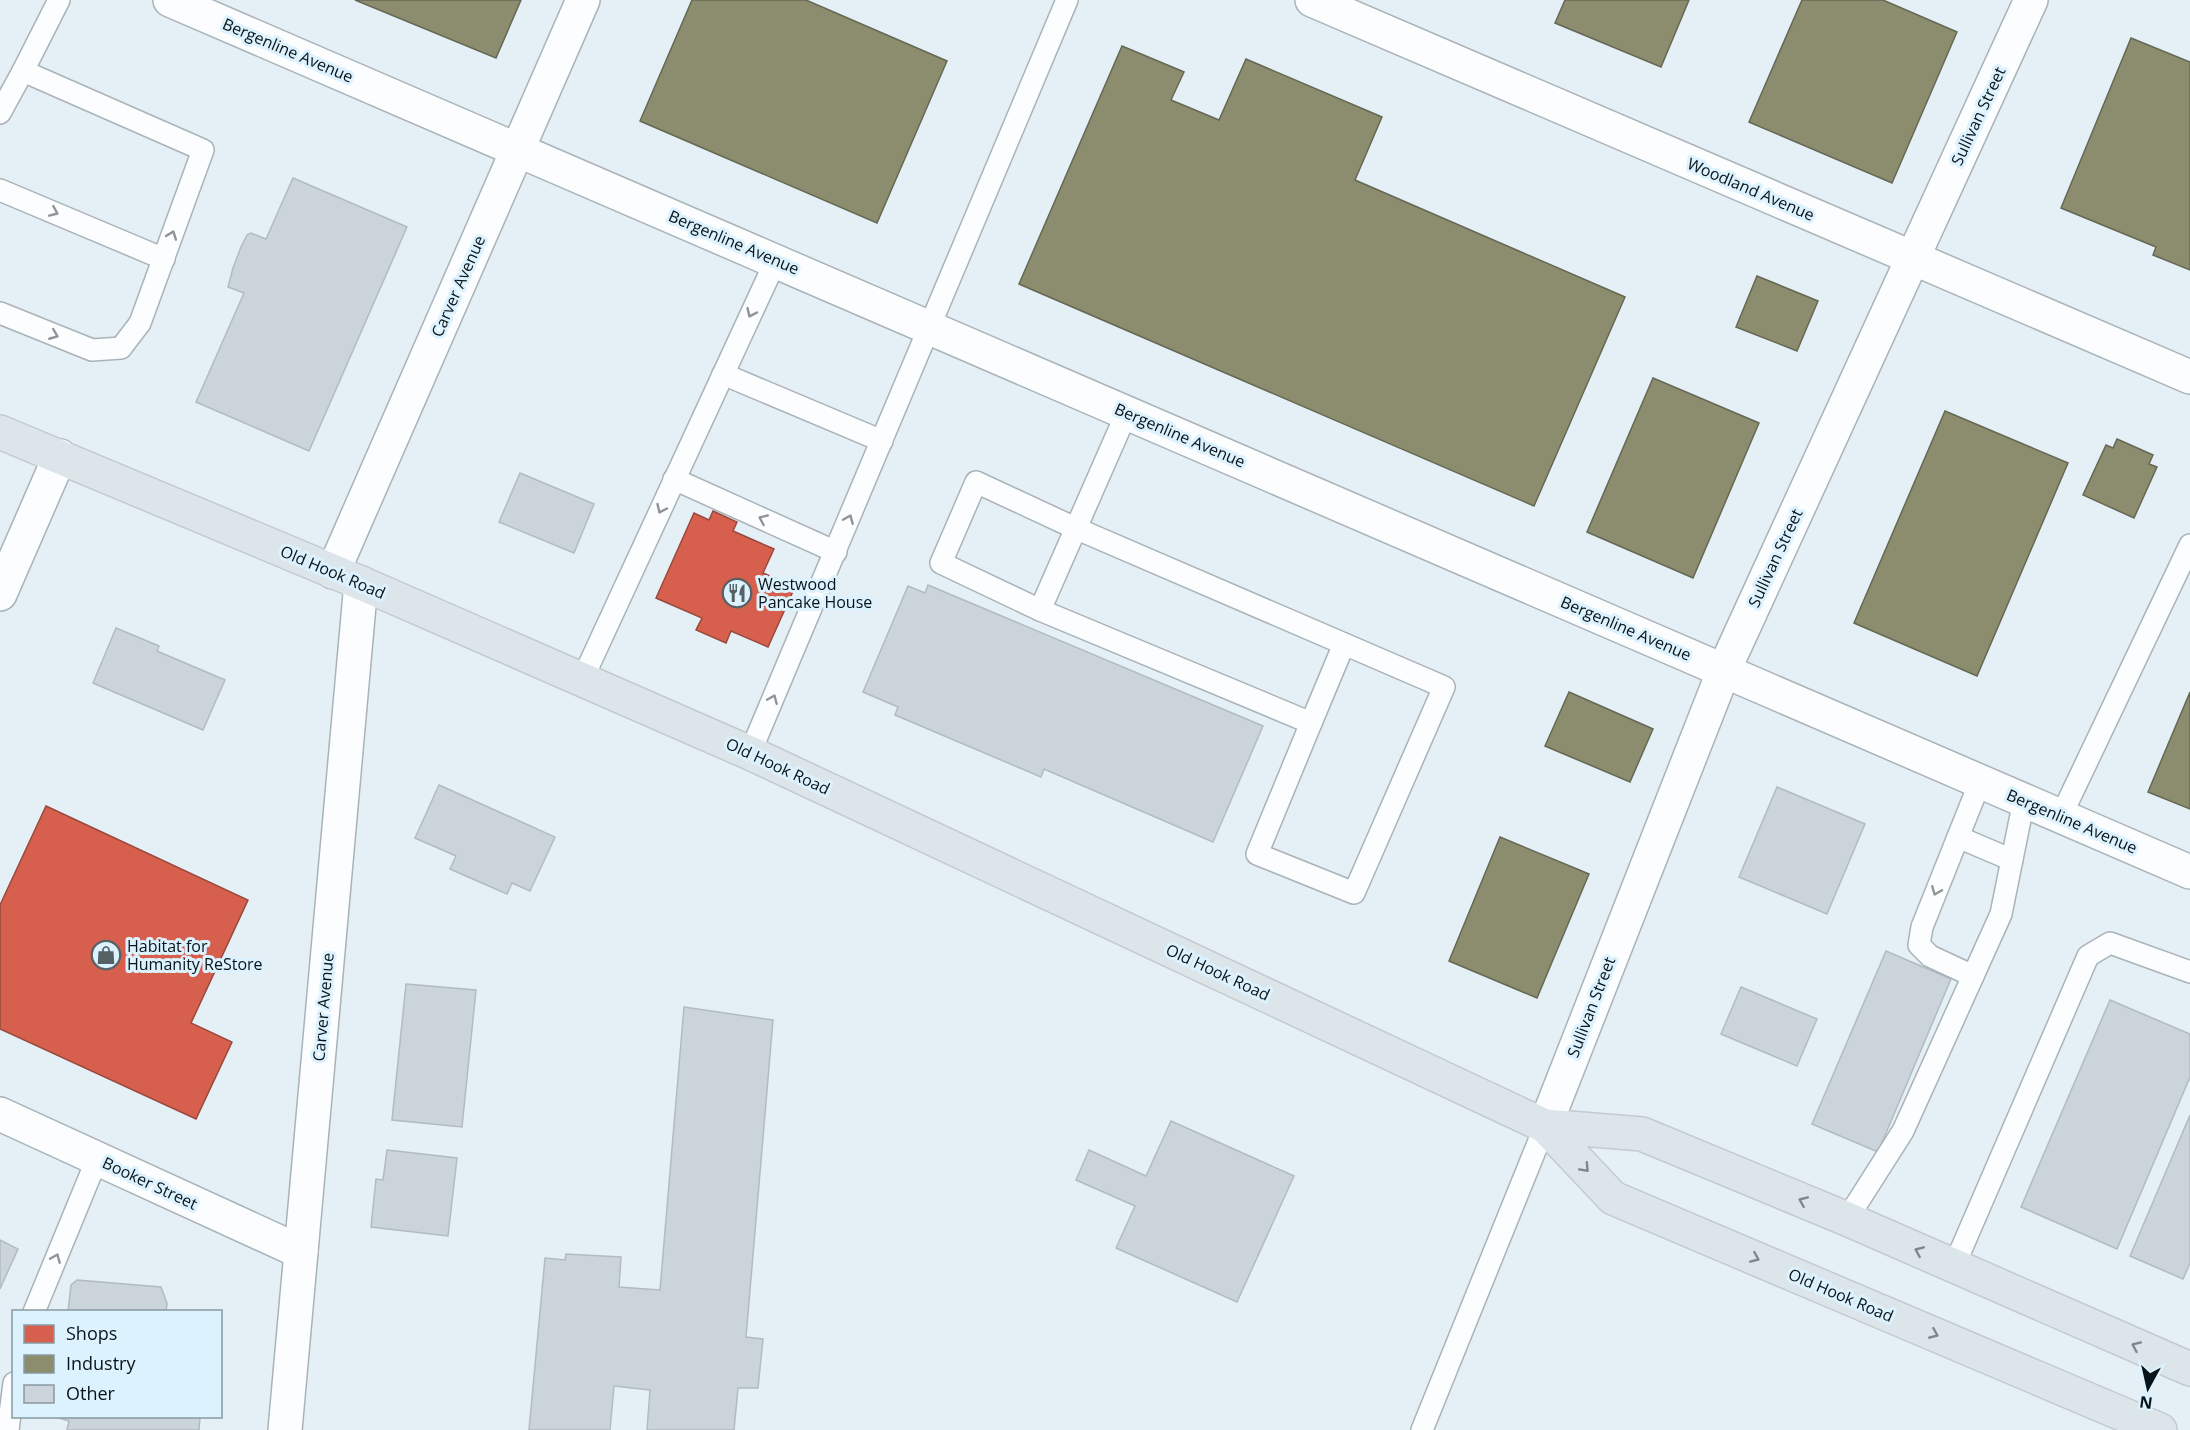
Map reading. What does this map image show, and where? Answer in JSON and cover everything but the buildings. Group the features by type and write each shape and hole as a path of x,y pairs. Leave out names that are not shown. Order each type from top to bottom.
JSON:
{"main road":[{"name":"Old Hook Road","path":"0,432 347,577 750,753 1545,1126 1642,1134 1847,1219 2190,1369"},
{"name":"Old Hook Road","path":"1545,1126 1613,1198 2160,1430"}],"street":[{"name":"Bergenline Avenue","path":"170,0 2190,872"},
{"name":"Carver Avenue","path":"285,1430 301,1252 347,577 518,149 583,0"},
{"name":"Woodland Avenue","path":"1312,0 2190,377"},
{"name":"Sullivan Street","path":"1545,1126 1724,670 2031,0"},
{"path":"0,594 60,456"},
{"name":"Booker Street","path":"0,1114 301,1252"}],"lane":[{"path":"0,113 59,0"},
{"path":"750,753 1067,0"},
{"path":"0,313 92,350 121,348 140,323 203,150 23,71"},
{"path":"0,190 164,259"},
{"path":"582,680 776,260"},
{"path":"723,374 882,441"},
{"path":"1040,610 1127,412"},
{"path":"674,480 836,552"},
{"path":"1311,723 1040,610 941,563 976,482 1075,528 1444,687 1354,893 1257,854 1344,644"},
{"path":"2061,816 2190,545"},
{"path":"1973,976 1930,956 1919,945 1922,927 1980,782"},
{"path":"1847,1219 1903,1131 2001,914 2024,800"},
{"path":"1958,837 2012,860"},
{"path":"1954,1266 2088,956 2110,943 2190,972"},
{"path":"1422,1430 1545,1126"},
{"path":"34,1310 98,1159"},
{"path":"8,1430 12,1399"}],"place":[{"name":"Westwood Pancake House","path":"737,593"},
{"name":"Habitat for Humanity ReStore","path":"106,955"}]}
